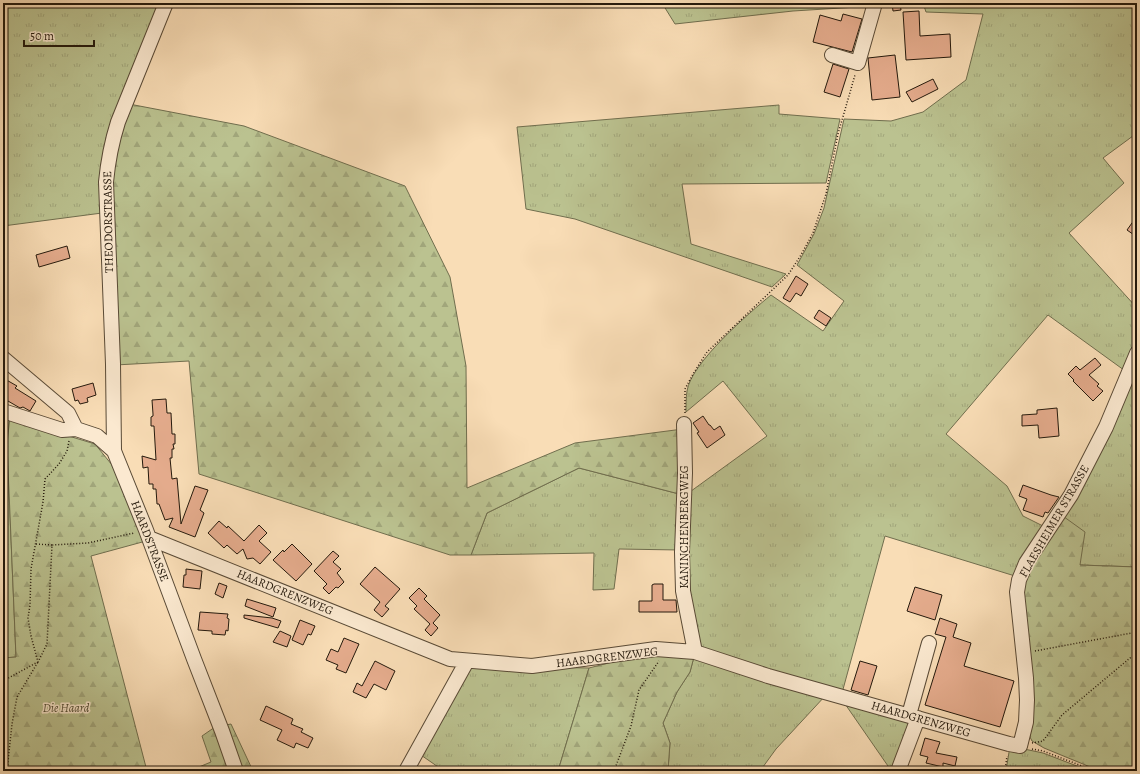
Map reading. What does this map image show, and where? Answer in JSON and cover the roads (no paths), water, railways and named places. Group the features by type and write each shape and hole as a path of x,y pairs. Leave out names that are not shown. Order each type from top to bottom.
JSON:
{"street":[{"name":"THEODORSTRASSE","path":"114,451 113,364 106,182 108,165 118,122 166,3"},
{"path":"832,55 858,63 876,3"},
{"name":"FLAESHEIMER STRASSE","path":"1015,745 1026,722 1027,700 1017,592 1019,580 1026,563 1071,495 1106,427 1137,353"},
{"path":"3,358 68,413 76,429 62,430 3,411"},
{"name":"KANINCHENBERGWEG","path":"684,424 685,473 682,552 683,591 696,652"},
{"name":"HAARDSTRASSE","path":"76,429 97,436 114,451 148,534 236,771"},
{"name":"HAARDGRENZWEG","path":"148,534 450,659 532,666 656,649 696,652 768,676 1015,745"},
{"path":"898,771 913,717 929,643"},
{"path":"406,771 467,661"}],"park label":[{"name":"Die Haard","path":"66,708"}]}
